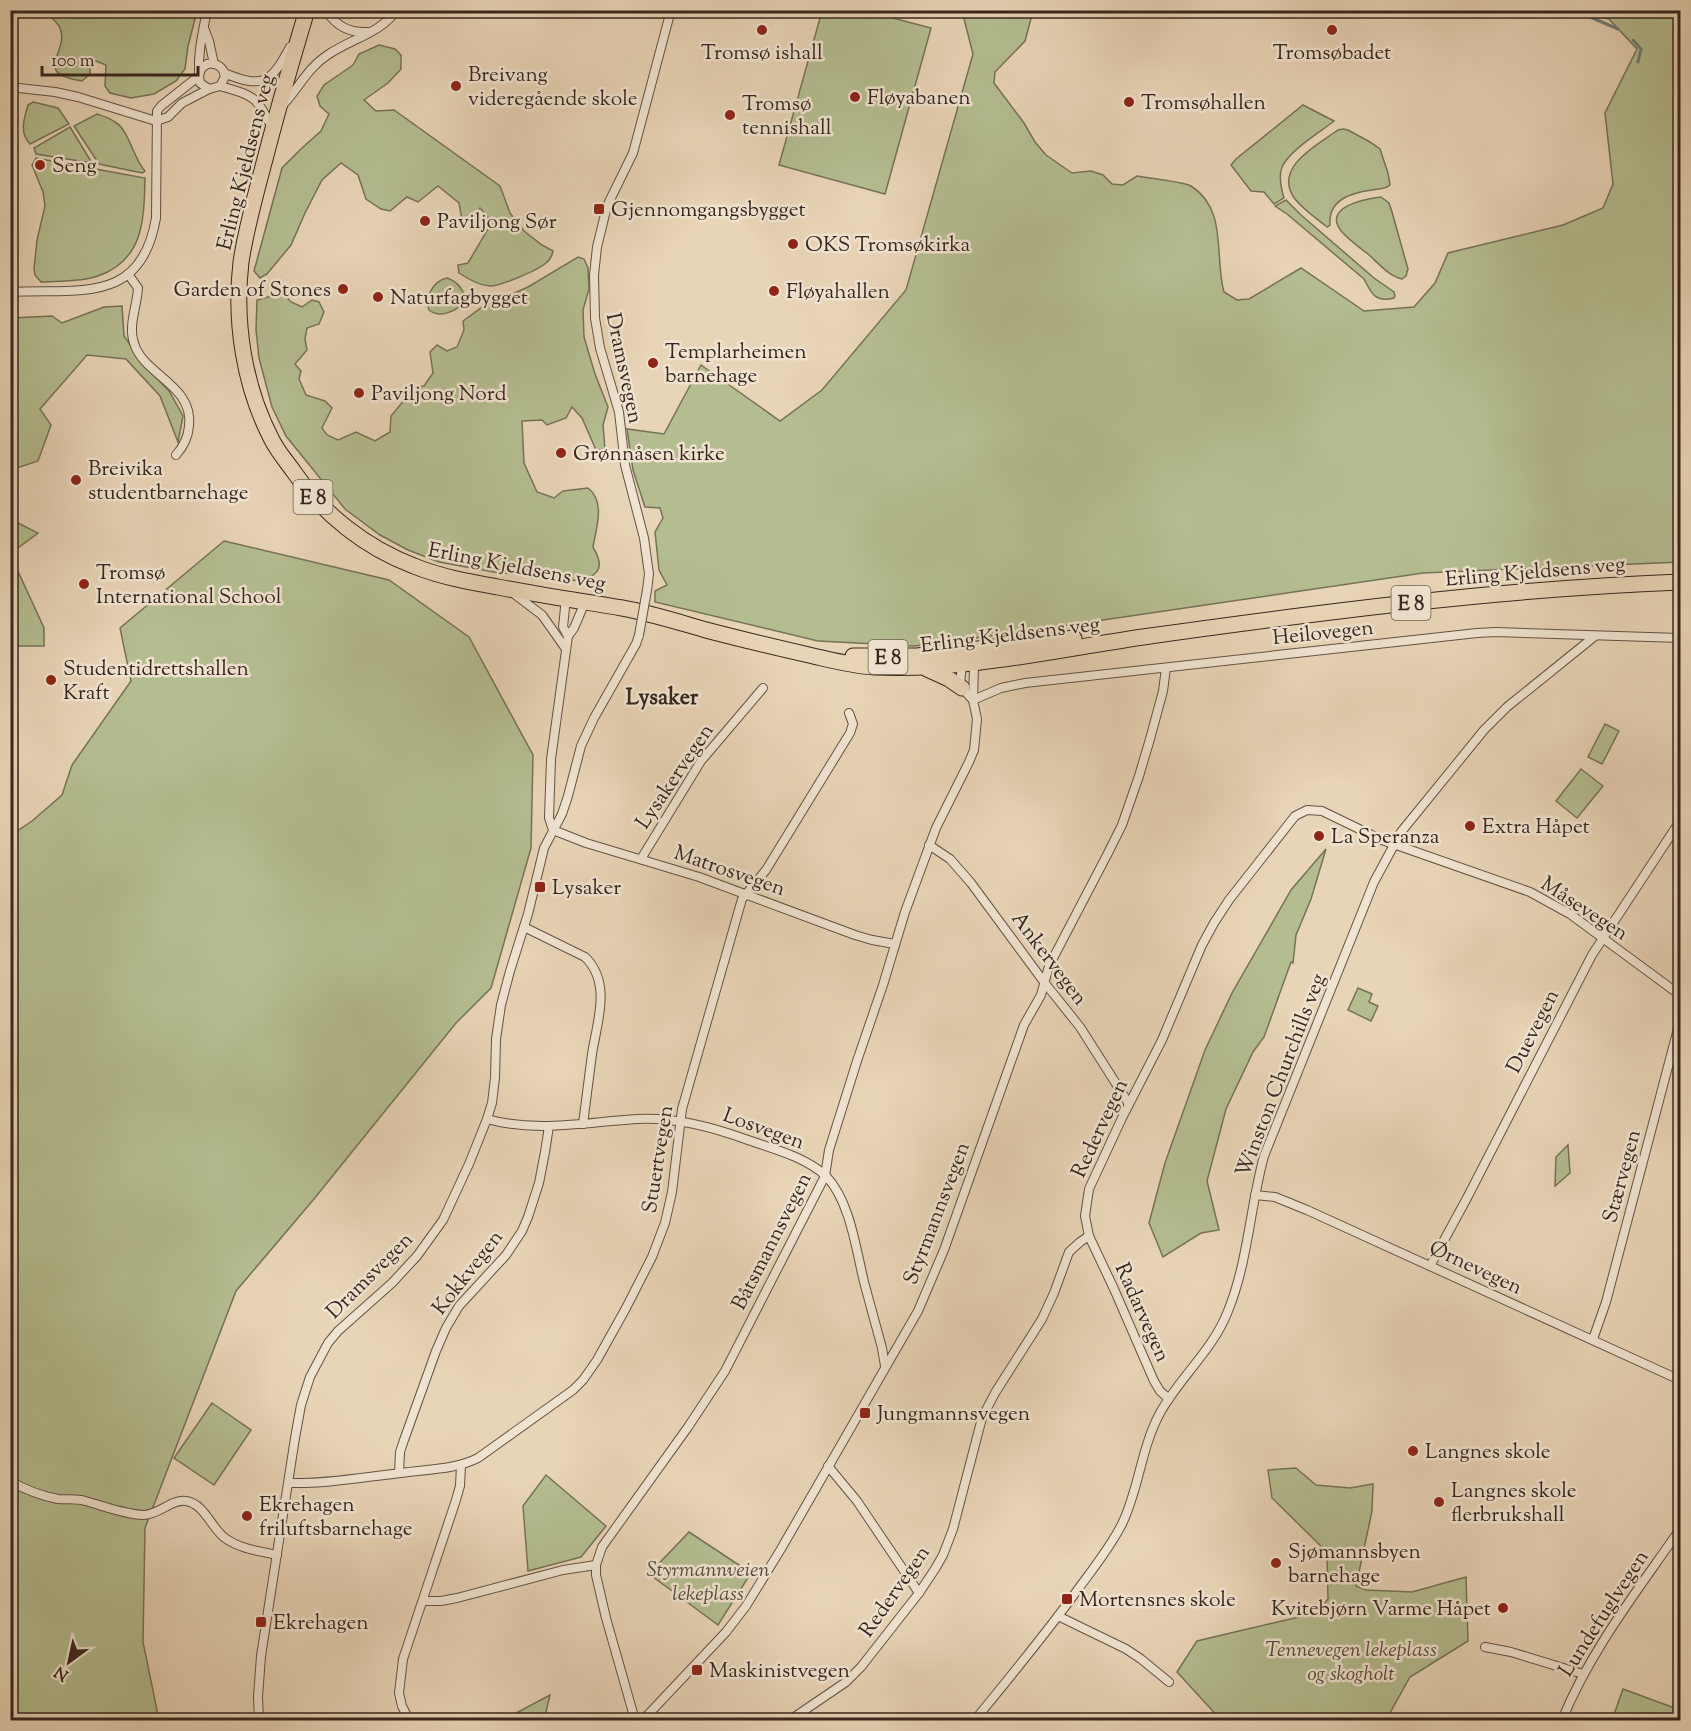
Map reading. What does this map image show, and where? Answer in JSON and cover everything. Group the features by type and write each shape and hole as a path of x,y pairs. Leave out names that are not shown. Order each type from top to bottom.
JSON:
{"highway":[{"name":"Erling Kjeldsens veg","path":"306,15 272,129 242,261 239,296 244,361 252,393 274,445 306,489 330,514 352,531 410,565 442,575 508,589 630,609 758,644 860,666 924,668 967,660 1505,592 1680,582"},
{"name":"Erling Kjeldsens veg","path":"811,655 967,660"},
{"name":"E 8","path":"924,668 949,679 962,688"}],"street":[{"path":"207,10 199,48 199,74 200,83 209,89"},
{"path":"325,10 334,22 346,30 374,31"},
{"path":"277,112 312,67 329,54 374,31 387,22 397,10"},
{"name":"Dramsvegen","path":"259,1720 261,1656 301,1405 316,1363 328,1343 338,1331 407,1268 435,1232 451,1205 487,1119 494,1093 496,1039 501,1005 544,848 562,814 580,747 639,635 649,574 643,530 625,465 619,412 602,355 595,318 594,275 597,247 607,206 633,153 671,10"},
{"path":"224,73 248,82 259,82 268,78 282,62 306,15"},
{"path":"204,28 214,63"},
{"path":"10,292 101,288 112,285 128,274 142,259 153,236 156,218 157,111 199,74 207,64 214,63 224,73 224,80 220,86"},
{"path":"10,87 78,97 156,121 168,117 182,103 220,86 249,95 256,100 272,129"},
{"path":"128,274 138,288 133,320 133,343 144,359 180,394 188,409 188,437 183,448 176,455"},
{"path":"508,589 543,615 566,650"},
{"name":"Dramsvegen","path":"566,598 562,627 568,636"},
{"name":"Dramsvegen","path":"553,830 549,818 551,759 566,650 568,636 585,602"},
{"name":"Heilovegen","path":"973,700 1011,685 1025,683 1456,634 1496,632 1680,638"},
{"name":"Winston Churchills veg","path":"975,1720 1058,1616 1106,1551 1122,1524 1149,1438 1158,1417 1222,1326 1238,1279 1264,1156 1374,882 1393,844 1495,718 1594,636"},
{"path":"967,660 960,677 962,688 973,700"},
{"name":"Båtsmannsvegen","path":"596,1565 602,1547 725,1371 825,1176 832,1140 905,912 942,814 974,750 977,719 967,660"},
{"name":"Styrmannsvegen","path":"643,1720 726,1632 746,1606 912,1323 932,1281 1021,1035 1041,995 1049,966 1128,810 1150,740 1166,668"},
{"name":"Lysakervegen","path":"641,859 701,761 763,688"},
{"name":"Stuertvegen","path":"289,1483 315,1483 461,1465 478,1458 558,1402 583,1380 597,1360 644,1274 665,1223 672,1192 680,1121 687,1091 742,899 766,870 850,733 853,724 849,713"},
{"name":"Redervegen","path":"790,1720 854,1674 881,1643 935,1569 948,1543 977,1434 989,1405 1042,1319 1069,1252 1089,1236 1085,1216 1089,1189 1162,1040 1202,945 1229,900 1295,816 1307,810 1322,811 1393,844"},
{"name":"Duevegen","path":"1430,1266 1592,955 1680,821"},
{"name":"Matrosvegen","path":"553,830 586,843 699,877 855,935 895,944"},
{"name":"Måsevegen","path":"1393,844 1530,892 1570,914 1680,995"},
{"name":"Ankervegen","path":"929,845 950,859 961,870 1080,1027 1129,1104"},
{"path":"524,927 585,957 597,972 600,984 600,1012 583,1124"},
{"name":"Stærvegen","path":"1593,1339 1609,1292 1680,1021"},
{"name":"Losvegen","path":"487,1119 521,1126 640,1119 680,1121 709,1127 788,1154 813,1167 825,1176 839,1194 848,1218 885,1366"},
{"name":"Kokkvegen","path":"399,1473 400,1452 446,1328 459,1306 514,1243 528,1217 542,1167 549,1126"},
{"name":"Ørnevegen","path":"1254,1195 1287,1201 1680,1380"},
{"name":"Radarvegen","path":"1089,1236 1154,1381 1169,1399"},
{"path":"409,1720 399,1693 403,1659 456,1500 460,1486 461,1465"},
{"path":"828,1466 857,1502 919,1593"},
{"path":"10,1481 18,1486 56,1498 77,1499 144,1515 160,1511 174,1503 186,1501 200,1508 219,1533 235,1544 277,1555"},
{"name":"Lundefuglvegen","path":"1562,1720 1583,1674 1680,1529"},
{"path":"423,1601 457,1598 563,1570 596,1565 596,1575 606,1618 635,1720"},
{"path":"1058,1616 1126,1649 1169,1682"},
{"path":"1485,1647 1498,1648 1583,1674"}],"green space":[{"path":"44,11 197,11 185,69 176,81 154,94 131,98 110,93 105,86 106,65 96,61 90,63 90,74 82,81 58,73 55,61 62,37 60,28"},
{"name":"Fløyabanen","path":"822,11 866,11 931,28 885,194 779,165"},
{"path":"962,11 1033,11 1025,41 995,72 994,83 1046,155 1072,173 1091,171 1103,175 1112,184 1123,185 1137,176 1173,182 1191,186 1203,196 1215,220 1224,292 1237,300 1249,299 1301,268 1364,311 1414,307 1435,283 1448,253 1563,225 1603,208 1613,184 1605,113 1637,49 1609,19 1576,11 1680,11 1680,562 1423,573 915,646 818,641 655,602 655,591 667,585 659,570 655,532 663,518 660,508 645,507 633,470 627,429 664,434 701,365 780,421 822,390 906,290 973,54"},
{"path":"379,45 395,49 401,55 401,69 388,83 364,100 376,111 394,110 500,186 510,213 524,231 553,251 546,263 518,278 494,286 473,281 459,273 458,265 468,263 488,229 488,217 480,208 471,221 462,220 459,203 438,186 418,202 407,197 390,211 381,209 366,199 358,175 341,163 322,180 291,245 267,274 260,278 254,271 282,168 321,131 329,114 320,106 317,96 324,85 353,65 359,54"},
{"path":"33,102 58,108 69,124 30,144 24,135 23,126 28,105"},
{"path":"1303,105 1334,121 1287,159 1281,173 1284,198 1274,204 1264,192 1251,191 1231,165"},
{"path":"97,114 111,119 120,126 145,171 142,173 99,164 74,126"},
{"path":"70,127 92,163 36,154 34,148"},
{"path":"1343,129 1380,149 1390,185 1356,193 1342,199 1333,209 1330,225 1327,227 1295,199 1289,188 1289,177 1300,158 1309,150"},
{"path":"36,158 145,178 142,223 133,249 125,260 113,269 92,278 41,282 35,275 34,269 37,240 45,206 43,192 32,165"},
{"path":"1381,197 1389,203 1408,269 1406,276 1402,279 1388,272 1351,241 1337,223 1337,216 1341,210 1356,202"},
{"path":"1286,200 1374,278 1394,292 1394,298 1382,299 1374,295 1364,279 1275,206"},
{"path":"578,257 584,259 588,268 589,289 583,310 584,337 608,407 603,425 605,449 596,450 582,418 572,407 566,418 547,425 542,420 522,421 524,463 537,492 554,498 563,491 588,488 594,494 597,500 598,516 593,547 599,559 599,569 581,581 494,572 439,562 408,550 380,535 345,509 286,436 272,407 259,358 256,330 257,300 283,293 291,302 302,307 312,300 319,302 324,312 319,324 307,328 305,339 307,350 295,364 301,371 299,379 306,395 325,401 332,408 322,428 327,435 338,440 356,432 375,441 390,432 391,416 415,387 424,386 433,373 430,352 437,345 447,351 457,347 464,330 463,321 481,308 528,287"},
{"path":"447,278 459,286 465,299 454,310 444,314 433,313 429,310 429,295 434,286"},
{"path":"122,306 124,336 144,365 169,391 183,416 178,442 160,396 126,359 87,355 40,409 51,425 38,461 11,470 11,318 52,316 62,323 104,307"},
{"path":"10,519 38,533 11,553 10,553"},
{"path":"224,541 389,580 469,637 533,755 531,848 491,988 456,1023 314,1199 236,1291 145,1528 143,1642 159,1720 11,1720 10,836 32,821 62,795 72,765 131,681 120,628"},
{"path":"11,556 44,628 44,646 11,646"},
{"path":"1605,724 1619,731 1602,764 1588,757"},
{"path":"1581,769 1603,786 1577,818 1556,801"},
{"path":"1326,849 1311,899 1296,935 1293,963 1291,962 1264,1037 1253,1052 1226,1109 1207,1181 1219,1230 1201,1233 1163,1257 1149,1223 1165,1163 1205,1050 1232,993 1291,890"},
{"path":"1358,988 1372,994 1369,1002 1378,1006 1371,1021 1348,1010"},
{"path":"1568,1145 1570,1173 1555,1186 1556,1157"},
{"path":"212,1403 251,1430 214,1485 174,1458"},
{"name":"Tennevegen lekeplass og skogholt","path":"1296,1468 1316,1485 1350,1488 1373,1484 1372,1511 1356,1586 1366,1590 1412,1592 1466,1577 1468,1641 1410,1677 1386,1720 1221,1720 1177,1672 1197,1641 1316,1613 1328,1599 1327,1552 1272,1498 1268,1470"},
{"path":"546,1475 606,1526 581,1557 528,1571 523,1506"},
{"name":"Styrmannveien lekeplass","path":"689,1532 751,1573 718,1625 649,1574"},
{"path":"1623,1689 1680,1710 1680,1720 1612,1720"},
{"path":"550,1695 546,1720 503,1720"}],"waterway":[{"path":"1588,16 1618,29"},
{"path":"1633,40 1641,49 1638,62"}],"place":[{"name":"Tromsø ishall","path":"762,30"},
{"name":"Tromsøbadet","path":"1332,30"},
{"name":"Breivang videregående skole","path":"456,86"},
{"name":"Fløyabanen","path":"855,97"},
{"name":"Tromsøhallen","path":"1129,102"},
{"name":"Tromsø tennishall","path":"730,115"},
{"name":"Seng","path":"40,165"},
{"name":"Gjennomgangsbygget","path":"599,209"},
{"name":"Paviljong Sør","path":"425,221"},
{"name":"OKS Tromsøkirka","path":"793,244"},
{"name":"Garden of Stones","path":"343,289"},
{"name":"Fløyahallen","path":"774,291"},
{"name":"Naturfagbygget","path":"378,297"},
{"name":"Templarheimen barnehage","path":"653,363"},
{"name":"Paviljong Nord","path":"359,393"},
{"name":"Grønnåsen kirke","path":"561,453"},
{"name":"Breivika studentbarnehage","path":"76,480"},
{"name":"Tromsø International School","path":"84,584"},
{"name":"Studentidrettshallen Kraft","path":"51,680"},
{"name":"Extra Håpet","path":"1470,826"},
{"name":"La Speranza","path":"1319,836"},
{"name":"Lysaker","path":"540,887"},
{"name":"Jungmannsvegen","path":"865,1413"},
{"name":"Langnes skole","path":"1413,1451"},
{"name":"Langnes skole flerbrukshall","path":"1439,1502"},
{"name":"Ekrehagen friluftsbarnehage","path":"247,1516"},
{"name":"Sjømannsbyen barnehage","path":"1276,1563"},
{"name":"Mortensnes skole","path":"1067,1599"},
{"name":"Kvitebjørn Varme Håpet","path":"1503,1608"},
{"name":"Ekrehagen","path":"261,1622"},
{"name":"Maskinistvegen","path":"697,1670"}],"district":[{"name":"Lysaker","path":"662,696"}]}
